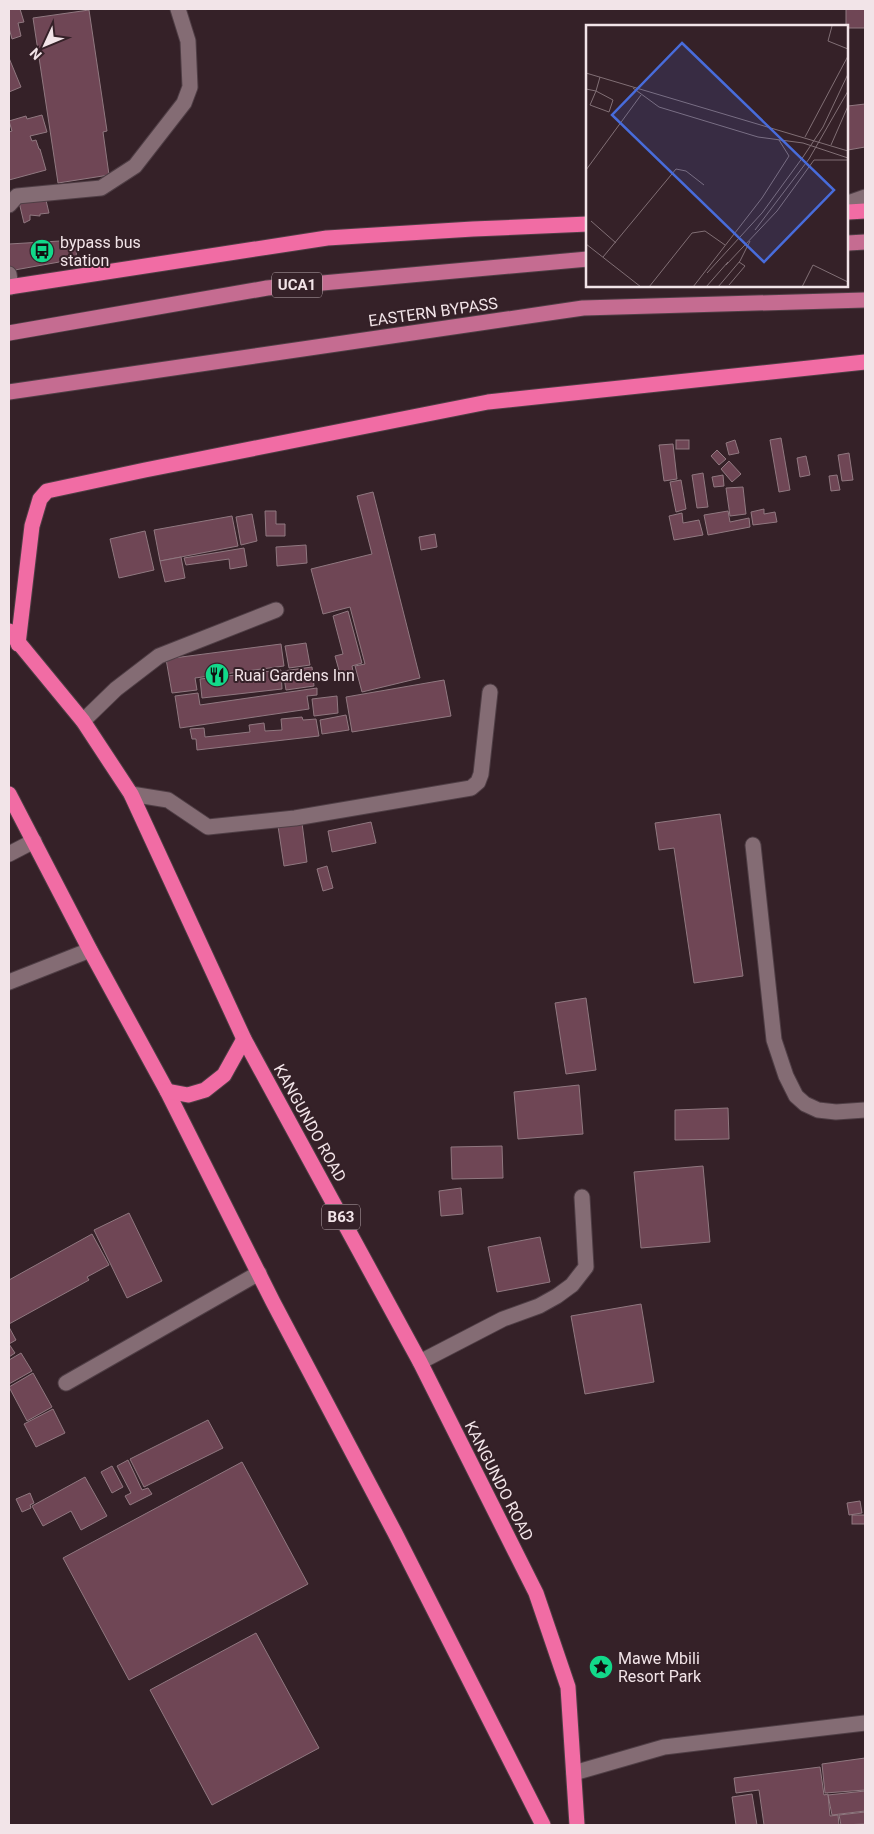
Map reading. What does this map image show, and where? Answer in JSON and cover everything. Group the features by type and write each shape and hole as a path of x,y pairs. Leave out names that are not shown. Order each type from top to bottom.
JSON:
{"highway":[{"path":"849,212 865,211"},
{"path":"10,283 327,238 586,224"},
{"path":"18,644 32,526 40,499 47,491 488,402 865,362"},
{"name":"KANGUNDO ROAD","path":"9,631 83,720 131,794 244,1039 420,1362 536,1594 568,1687 577,1825"},
{"path":"9,794 90,950 167,1091 543,1825"},
{"path":"167,1091 188,1095 205,1090 224,1075 244,1039"}],"main road":[{"path":"849,243 865,242"},
{"name":"UCA1","path":"9,333 267,288 586,258"},
{"name":"EASTERN BYPASS","path":"9,392 583,308 865,300"}],"street":[{"path":"9,205 18,196 101,188 136,166 184,103 190,87 188,41 178,9"},
{"path":"849,203 865,197"},
{"path":"83,720 116,689 159,656 276,610"},
{"path":"131,794 168,800 208,827 295,818 471,788 478,782 480,774 490,692"},
{"path":"9,854 34,841"},
{"path":"753,845 774,1040 786,1076 796,1096 805,1104 818,1110 836,1112 865,1110"},
{"path":"9,982 90,950"},
{"path":"420,1362 504,1320 539,1306 572,1285 586,1267 582,1197"},
{"path":"66,1383 259,1273"},
{"path":"574,1773 664,1746 865,1724"}],"building":[{"path":"9,9 20,9 24,22 18,23 21,36 12,39 9,28"},
{"path":"846,9 865,9 865,28 849,28 849,25 846,25"},
{"path":"89,10 107,131 103,132 109,175 58,183 33,18"},
{"path":"9,58 21,87 9,92"},
{"path":"865,104 865,147 849,150 849,106"},
{"path":"42,115 47,132 30,136 32,141 36,140 46,170 9,180 9,132 12,131 9,121 26,116 27,119"},
{"path":"45,196 49,213 40,214 40,216 30,215 30,220 24,223 19,202"},
{"name":"bypass bus station","path":"77,240 76,259 9,271 9,244"},
{"path":"781,438 790,490 779,492 770,440"},
{"path":"676,440 689,440 689,449 676,449"},
{"path":"735,440 739,453 729,455 726,443"},
{"path":"673,444 677,479 664,481 659,445"},
{"path":"717,450 726,459 719,465 711,456"},
{"path":"849,453 853,480 842,481 838,455"},
{"path":"806,456 810,475 800,477 797,458"},
{"path":"729,461 741,474 732,482 721,469"},
{"path":"703,473 708,507 697,508 692,475"},
{"path":"723,475 724,486 714,487 712,477"},
{"path":"837,475 840,490 831,491 829,476"},
{"path":"681,480 686,509 676,512 670,482"},
{"path":"743,487 746,514 730,516 726,488"},
{"path":"373,492 420,678 362,692 355,666 365,664 350,607 323,614 311,569 372,554 357,496"},
{"path":"764,509 764,514 775,512 777,522 753,525 751,512"},
{"path":"265,511 276,511 276,524 285,524 285,536 266,536"},
{"path":"728,511 730,522 749,518 750,527 708,535 704,515"},
{"path":"682,513 683,523 699,520 703,535 674,540 669,516"},
{"path":"252,514 257,541 241,545 236,517"},
{"path":"232,516 238,546 160,561 154,530"},
{"path":"145,531 154,570 119,578 110,539"},
{"path":"435,534 437,547 421,550 419,537"},
{"path":"306,545 307,563 277,566 276,547"},
{"path":"244,548 247,566 230,569 229,559 186,565 184,558"},
{"path":"181,557 185,578 165,582 160,561"},
{"path":"348,611 362,663 352,666 353,671 340,674 335,656 343,654 333,616"},
{"path":"306,643 310,665 289,668 285,646"},
{"path":"281,644 284,666 195,678 197,690 172,693 166,659"},
{"path":"312,667 314,686 286,690 283,671"},
{"path":"281,670 282,689 202,698 200,679"},
{"path":"444,680 451,716 352,732 346,697"},
{"path":"317,688 317,695 307,696 309,709 180,728 175,696 198,693 200,705"},
{"path":"337,696 338,713 314,716 312,699"},
{"path":"346,715 349,730 322,734 320,720"},
{"path":"302,717 303,720 316,719 319,736 197,750 196,739 192,739 190,729 204,728 205,737 250,732 249,725 264,723 265,731 282,730 281,719"},
{"path":"720,814 743,976 694,983 674,848 659,850 655,823"},
{"path":"371,822 376,843 332,852 328,831"},
{"path":"302,823 307,862 284,866 278,826"},
{"path":"327,866 333,888 323,891 317,869"},
{"path":"586,998 596,1070 566,1074 555,1003"},
{"path":"579,1085 583,1134 518,1139 514,1092"},
{"path":"728,1108 729,1139 675,1140 675,1110"},
{"path":"502,1146 503,1178 452,1179 451,1147"},
{"path":"703,1166 710,1242 641,1248 634,1172"},
{"path":"461,1188 463,1214 441,1216 439,1191"},
{"path":"129,1213 162,1281 127,1298 94,1230"},
{"path":"92,1234 109,1265 87,1277 89,1280 9,1324 9,1280"},
{"path":"540,1237 550,1282 497,1292 488,1247"},
{"path":"641,1304 654,1382 585,1394 571,1316"},
{"path":"9,1327 16,1340 9,1344"},
{"path":"9,1344 15,1353 9,1357"},
{"path":"21,1353 32,1371 9,1384 9,1360"},
{"path":"33,1373 52,1407 27,1421 9,1387"},
{"path":"53,1409 65,1433 36,1447 24,1424"},
{"path":"208,1420 223,1448 144,1487 130,1459"},
{"path":"128,1460 142,1490 148,1488 152,1494 130,1505 125,1496 131,1493 117,1466"},
{"path":"242,1462 308,1584 129,1680 63,1558"},
{"path":"112,1466 123,1487 112,1493 101,1472"},
{"path":"85,1477 107,1516 81,1530 71,1511 43,1526 32,1506"},
{"path":"30,1493 34,1503 30,1505 31,1508 22,1512 16,1499"},
{"path":"860,1501 862,1513 849,1515 847,1503"},
{"path":"852,1515 865,1515 865,1524 852,1524"},
{"path":"256,1633 319,1748 212,1805 150,1690"},
{"path":"865,1758 865,1790 825,1793 822,1764"},
{"path":"820,1767 824,1795 828,1794 830,1816 838,1815 839,1825 764,1825 759,1790 736,1793 734,1778"},
{"path":"865,1791 865,1811 832,1815 828,1795"},
{"path":"752,1794 757,1825 736,1825 732,1797"},
{"path":"865,1812 865,1824 841,1825 839,1815"}],"place":[{"name":"bypass bus station","path":"42,251"},
{"name":"Ruai Gardens Inn","path":"217,675"},
{"name":"Mawe Mbili Resort Park","path":"601,1667"}]}
